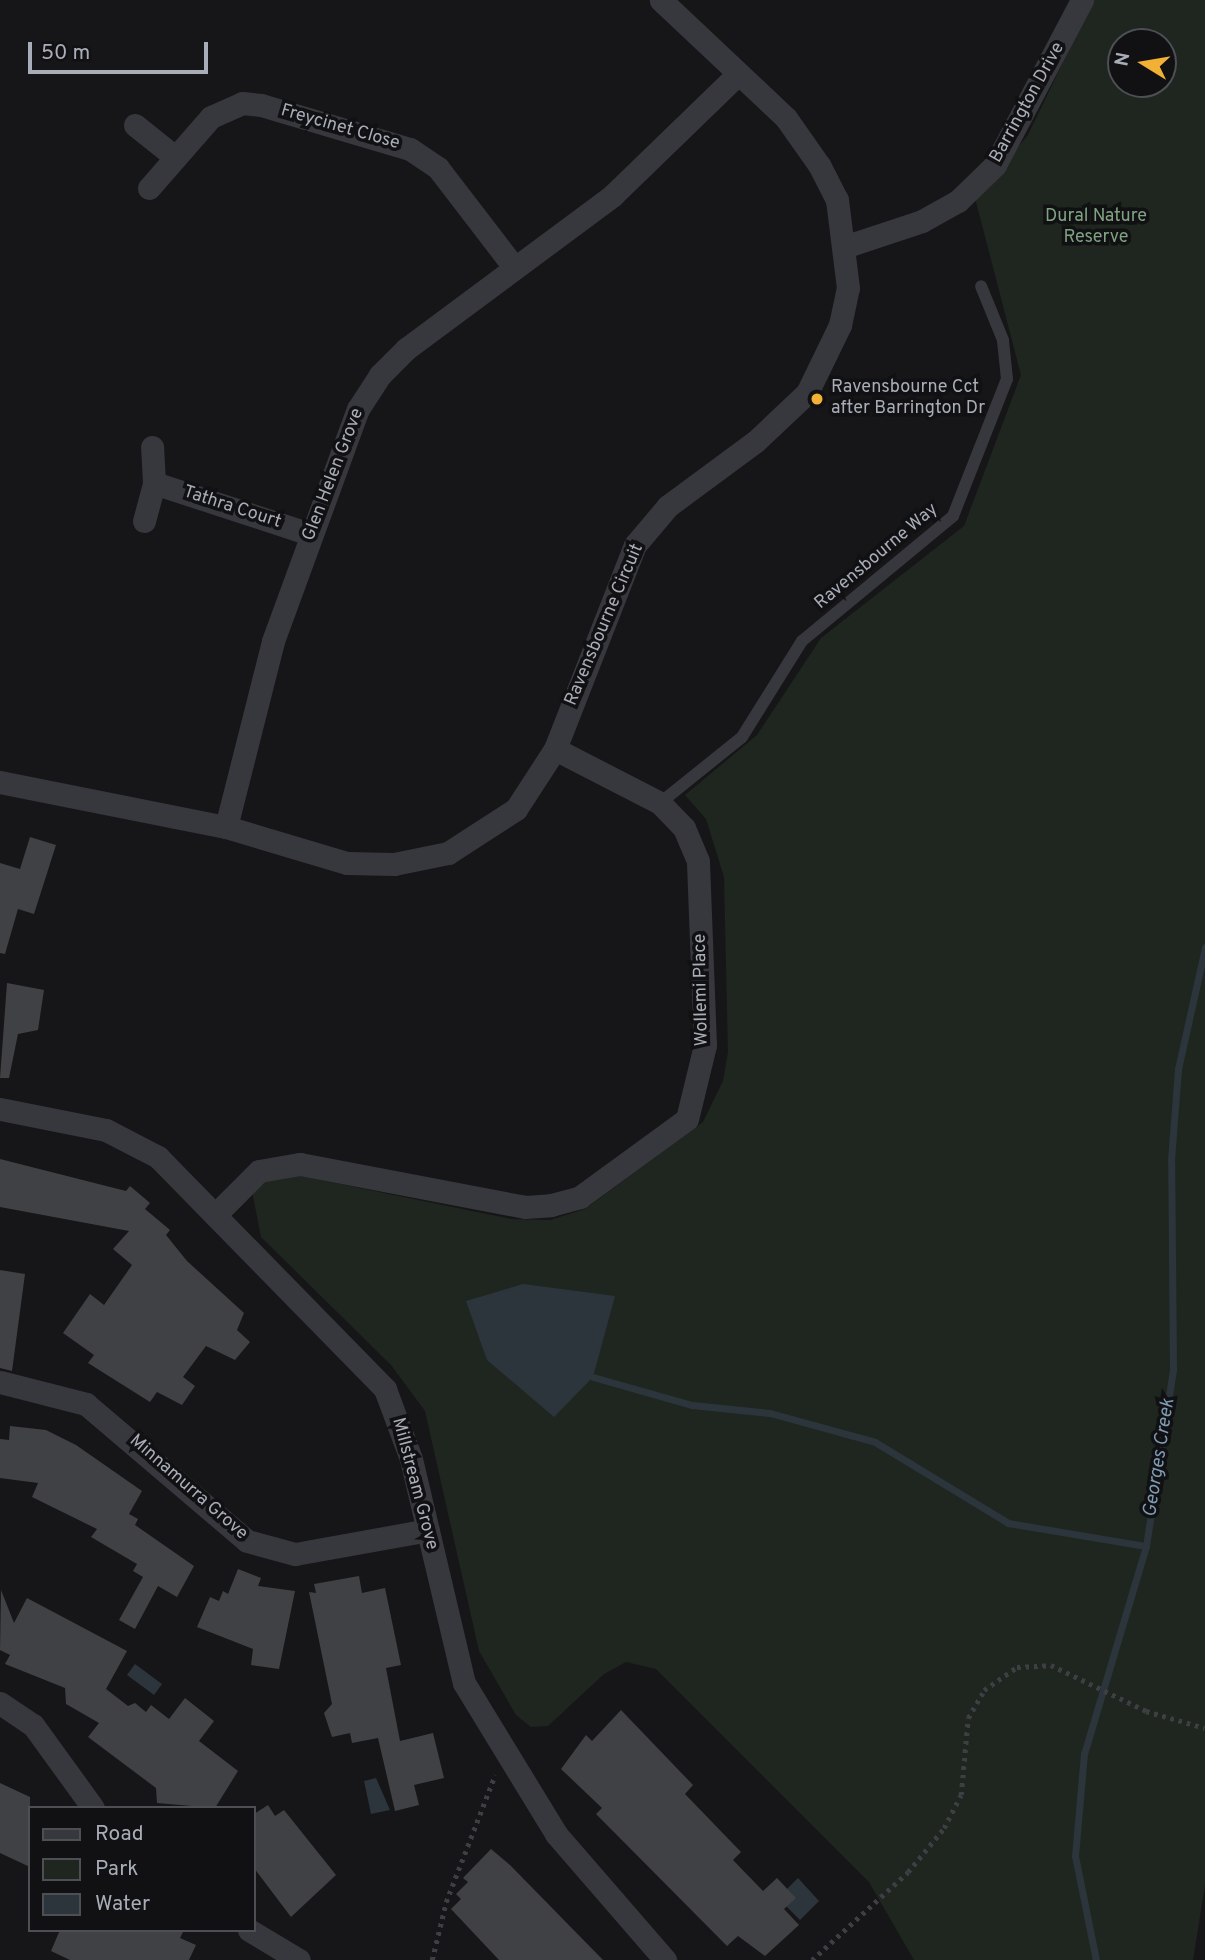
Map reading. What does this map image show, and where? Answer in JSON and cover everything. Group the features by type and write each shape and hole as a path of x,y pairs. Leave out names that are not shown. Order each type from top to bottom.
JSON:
{"street":[{"name":"Ravensbourne Circuit","path":"0,782 226,827 347,863 394,864 448,853 516,809 555,749 635,545 668,506 799,401 827,360 848,288 847,246 837,200 819,165 786,118 661,0"},
{"name":"Barrington Drive","path":"847,246 922,221 958,201 995,165 1082,0"},
{"name":"Glen Helen Grove","path":"226,827 272,641 358,409 380,375 514,267 668,149 738,74"},
{"name":"Freycinet Close","path":"149,188 211,117 242,103 389,140 438,168 514,267"},
{"path":"135,125 175,158"},
{"path":"144,521 154,483 152,447"},
{"name":"Tathra Court","path":"154,483 310,534"},
{"name":"Wollemi Place","path":"215,1215 259,1171 300,1164 525,1207 551,1205 580,1197 687,1119 705,1045 698,861 684,828 660,803 555,749"},
{"name":"Millstream Grove","path":"0,1109 124,1137 158,1157 385,1389 428,1530 452,1651 504,1752 556,1834 665,1960"},
{"name":"Minnamurra Grove","path":"0,1381 86,1404 258,1545 318,1553 428,1530"},
{"path":"0,1703 33,1725 92,1806"},
{"path":"251,1932 299,1960"}],"lane":[{"name":"Ravensbourne Way","path":"660,803 742,737 803,641 953,516 1007,379 1003,340 981,286"}],"path":[{"path":"812,1960 908,1872 944,1828 961,1795 968,1718 984,1690 1017,1667 1051,1665 1146,1711 1205,1728"},
{"path":"432,1960 446,1902 504,1752"}],"green space":[{"name":"Dural Nature Reserve","path":"1093,0 1205,0 1205,1885 1193,1960 914,1960 869,1882 656,1669 626,1662 604,1674 548,1726 531,1727 516,1715 479,1651 425,1411 391,1365 261,1237 252,1191 271,1178 301,1176 511,1219 550,1220 585,1209 703,1122 723,1081 728,1052 724,877 706,819 685,795 757,735 821,638 964,526 1021,375 975,198 1028,135"}],"water":[{"path":"523,1284 615,1296 593,1377 554,1417 487,1360 466,1301"},
{"path":"135,1664 162,1684 154,1695 127,1675"},
{"path":"376,1778 390,1810 371,1814 364,1781"},
{"path":"798,1878 819,1901 800,1920 778,1898"}],"building":[{"path":"30,837 56,845 34,914 18,909 5,954 0,953 0,863 20,869"},
{"path":"7,983 44,990 38,1030 18,1034 9,1078 0,1078"},
{"path":"0,1159 126,1191 130,1186 150,1203 145,1209 170,1230 166,1235 187,1261 244,1313 237,1330 250,1342 235,1360 206,1346 183,1377 195,1386 182,1405 157,1392 150,1402 88,1363 94,1355 63,1333 90,1294 104,1305 132,1265 113,1249 129,1231 0,1207"},
{"path":"0,1270 25,1274 12,1371 0,1368"},
{"path":"10,1426 46,1430 76,1445 142,1491 129,1514 138,1519 135,1525 194,1566 177,1597 158,1586 135,1629 119,1620 143,1577 133,1571 137,1564 91,1537 97,1529 32,1497 38,1483 0,1478 0,1439 9,1440"},
{"path":"238,1569 261,1578 258,1586 295,1591 279,1669 251,1665 253,1649 197,1627 210,1597 219,1601 223,1591 228,1594"},
{"path":"359,1576 362,1593 385,1588 401,1665 386,1668 400,1741 433,1733 444,1778 414,1785 419,1805 395,1811 378,1738 352,1743 350,1733 332,1737 324,1713 332,1704 309,1592 316,1593 314,1584"},
{"path":"1,1590 14,1623 27,1598 127,1651 106,1689 128,1706 135,1703 146,1712 151,1705 169,1719 185,1698 214,1721 199,1741 238,1771 216,1806 157,1803 156,1788 88,1737 99,1723 66,1704 65,1688 5,1664 10,1655 0,1650"},
{"path":"621,1710 693,1785 685,1794 741,1852 733,1860 763,1891 777,1878 796,1898 784,1909 799,1925 765,1956 738,1936 727,1946 596,1814 602,1808 561,1769 586,1735 592,1741"},
{"path":"0,1783 30,1797 28,1866 0,1853"},
{"path":"268,1805 275,1816 284,1810 336,1875 291,1917 256,1871 256,1813"},
{"path":"491,1849 603,1960 499,1960 451,1909 461,1899 456,1894 468,1882 463,1878"},
{"path":"59,1932 183,1932 180,1938 196,1945 189,1960 70,1960 51,1951"}],"waterway":[{"name":"Georges Creek","path":"1096,1960 1075,1856 1084,1754 1146,1546 1173,1369 1171,1160 1178,1069 1205,947"},
{"path":"593,1377 692,1405 770,1413 875,1442 1008,1523 1146,1546"}],"place":[{"name":"Ravensbourne Cct after Barrington Dr","path":"817,399"}]}
